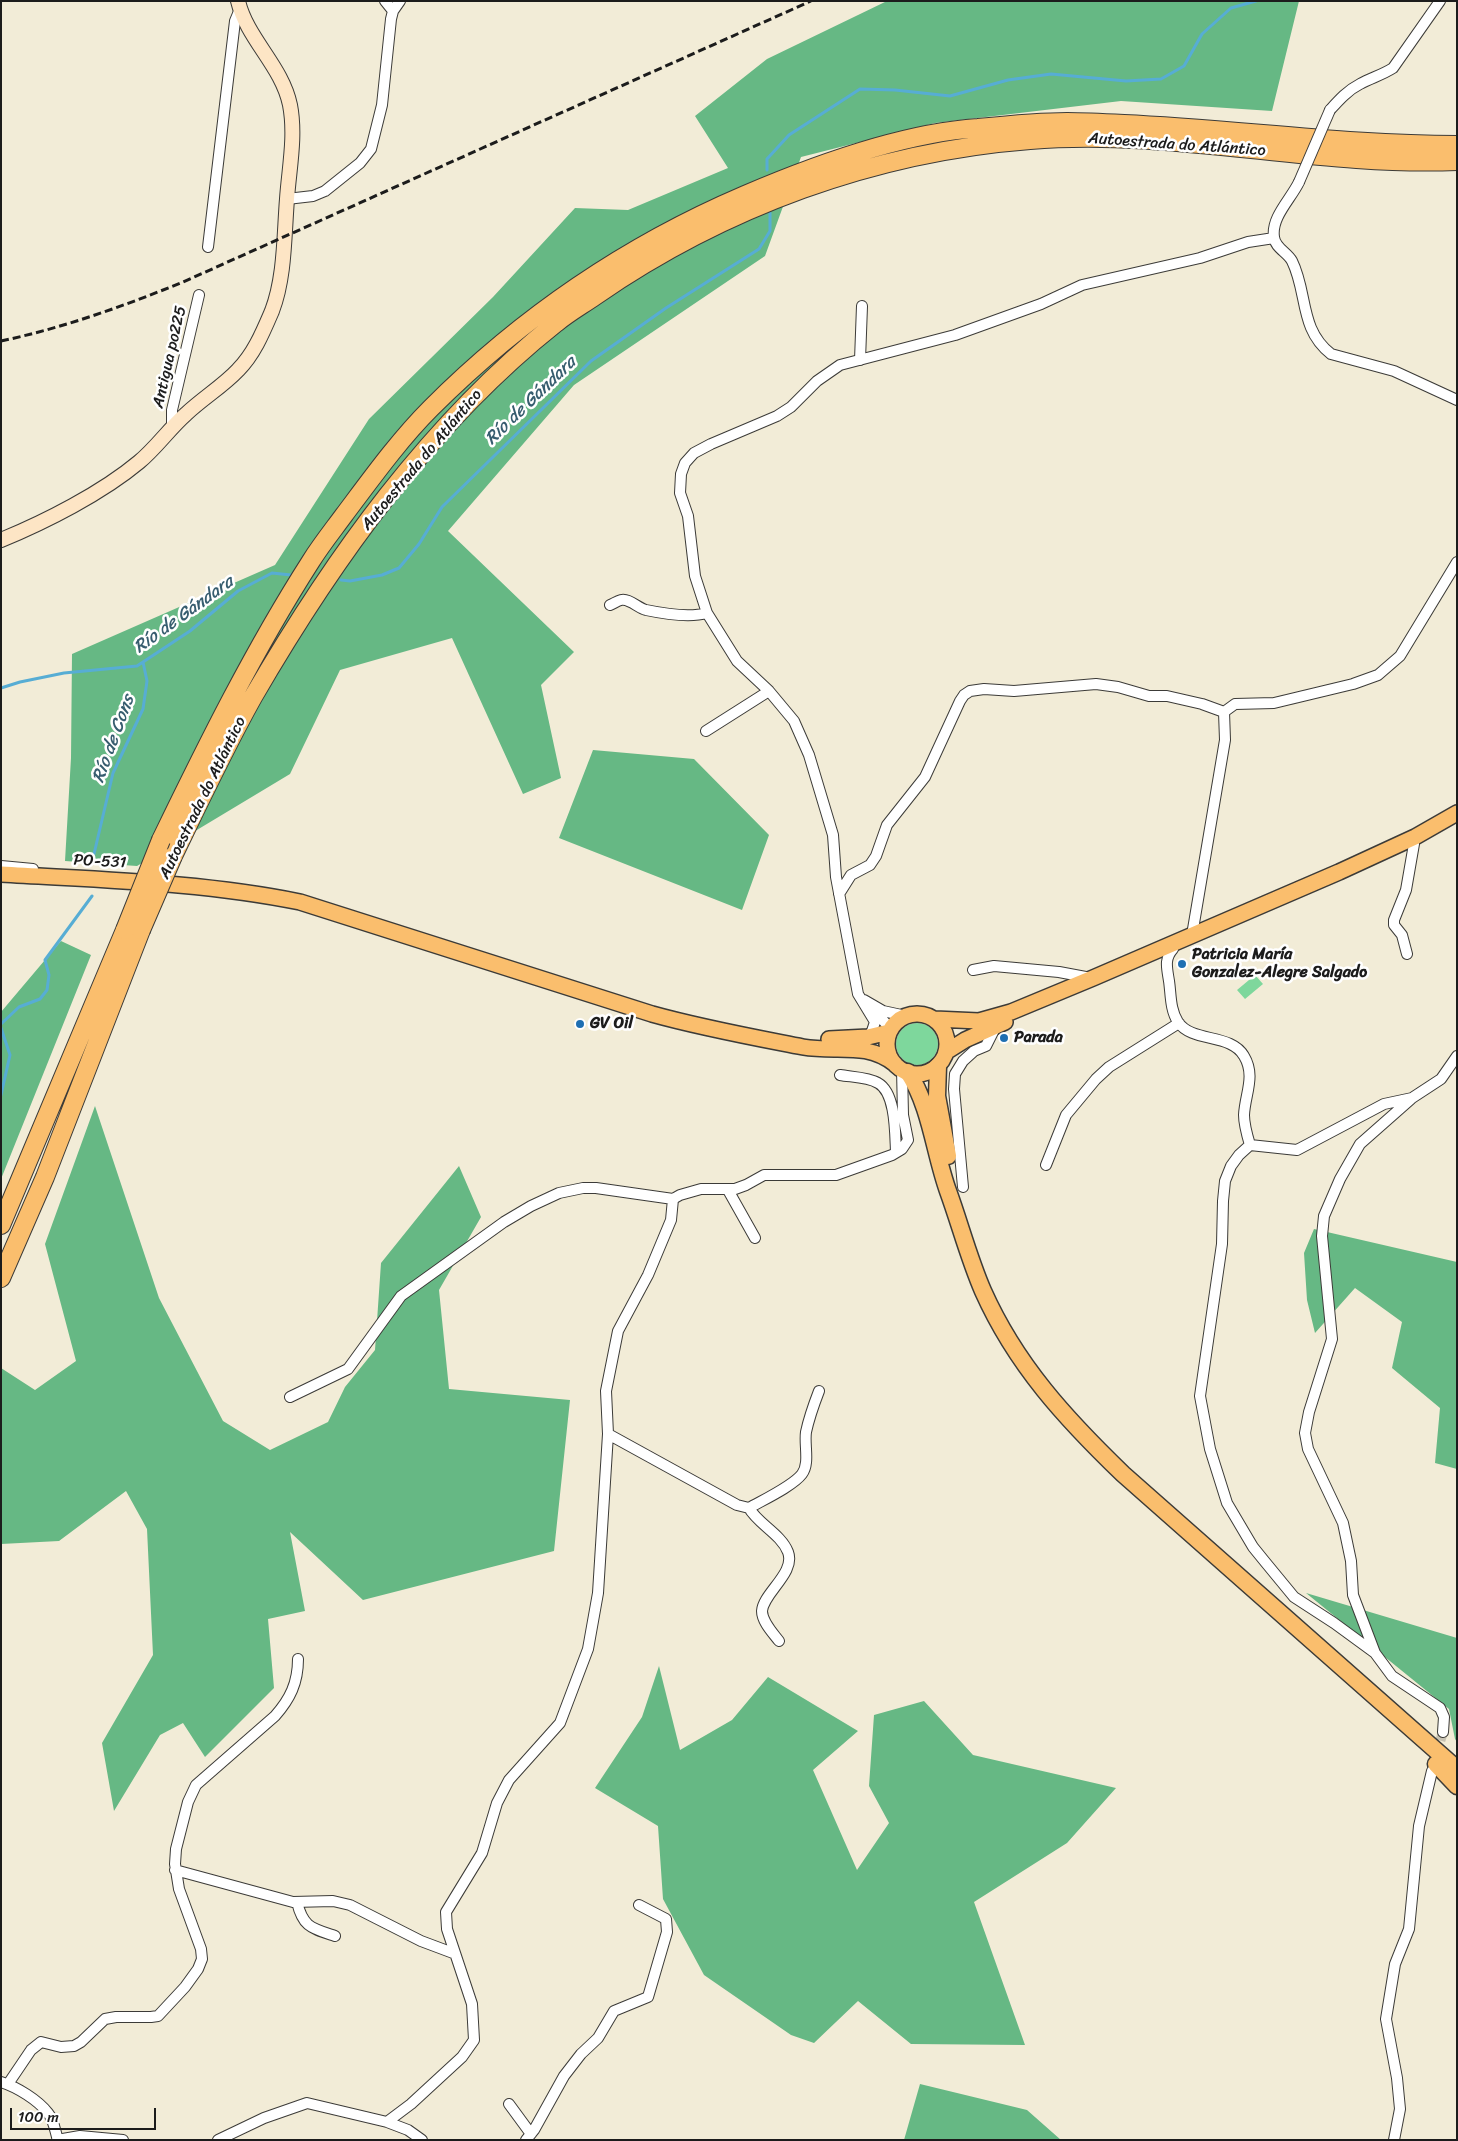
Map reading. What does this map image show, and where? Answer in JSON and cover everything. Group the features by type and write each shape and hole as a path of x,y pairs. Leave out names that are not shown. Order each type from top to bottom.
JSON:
{"highway":[{"name":"Autoestrada do Atlántico","path":"1,1278 48,1169 133,930 161,840 208,744 274,623 308,566 368,482 428,411 497,346 573,289 653,239 696,216 785,178 878,148 925,136 972,128 1068,122 1164,126 1355,141 1457,145"},
{"name":"Autoestrada do Atlántico","path":"1,1225 133,930 173,856 252,699 297,624 349,548 437,437 485,386 556,322 629,272 742,212 828,178 902,159 976,145 1033,139 1164,140 1390,161 1457,161"},
{"path":"942,1059 937,1096 961,1229"},
{"path":"902,1069 921,1095 940,1169 983,1291 1003,1330 1043,1390 1079,1431 1123,1474 1457,1769"},
{"path":"1304,1635 1333,1671 1438,1765 1457,1786"}],"main road":[{"path":"1,540 55,514 120,477 148,454 172,427 235,374 256,346 278,291 282,262 292,127 288,96 273,64 239,5"},
{"path":"770,1040 868,1037 890,1031 906,1016 921,1014 935,1019 980,1021 1011,1012 1093,978 1196,929 1456,820"},
{"path":"770,1040 806,1047 872,1051 883,1055 902,1069 921,1074 965,1040 1162,960 1173,949 1310,891 1414,844 1456,820"},
{"name":"PO-531","path":"1,874 196,886 257,893 300,902 652,1014 691,1025 770,1040"},
{"path":"935,1019 947,1037 942,1059"},
{"path":"890,1031 888,1049 902,1069"}],"street":[{"path":"385,1 393,11"},
{"path":"287,199 313,196 325,191 360,163 371,149 382,105 393,11 400,1"},
{"path":"1440,1 1393,68 1353,88 1342,96 1330,110 1300,182 1277,218 1274,238 1278,246 1292,260 1306,315 1314,335 1323,348 1331,354 1394,370 1457,400"},
{"path":"208,247 235,21 239,5"},
{"path":"868,1037 875,1022 858,994 839,894 833,835 810,755 794,721 769,692 737,661 707,614 696,576 688,516 680,493 680,474 685,463 694,453 777,416 791,407 817,381 840,366 955,335 1041,304 1082,286 1200,258 1248,242 1274,238"},
{"name":"Antigua po225","path":"172,427 172,410 199,295"},
{"path":"860,360 862,306"},
{"path":"1224,712 1235,704 1274,703 1353,684 1378,675 1400,656 1457,562"},
{"path":"610,605 621,600 627,600 646,610 682,615 699,616 707,614"},
{"path":"839,894 851,874 870,865 876,856 887,824 925,777 960,701 970,691 984,689 1032,691 1096,684 1118,687 1149,696 1167,696 1202,704 1224,712"},
{"path":"706,731 769,692"},
{"path":"1196,929 1225,740 1224,712"},
{"path":"1408,954 1402,934 1394,925 1394,920 1406,890 1414,844"},
{"name":"PO-531","path":"1,866 118,881"},
{"name":"PO-531","path":"1,881 118,881"},
{"path":"1162,960 1172,1007 1179,1023 1188,1030 1228,1043 1243,1053 1251,1077 1244,1116 1250,1145"},
{"path":"973,970 994,966 1059,972 1093,978"},
{"path":"1059,972 1066,975 1067,982 1064,990"},
{"path":"858,994 876,1008 906,1016"},
{"path":"869,1012 877,1014 890,1031"},
{"path":"1046,1165 1066,1115 1096,1079 1109,1067 1179,1023"},
{"path":"963,1187 954,1089 956,1074 963,1061 974,1051 986,1046 996,1026"},
{"path":"1375,1654 1353,1595 1351,1561 1344,1523 1308,1449 1305,1433 1309,1412 1332,1339 1322,1236 1324,1216 1329,1200 1348,1162 1360,1144 1412,1098 1440,1079 1457,1056"},
{"path":"290,1397 348,1369 401,1296 504,1222 559,1193 583,1188 596,1188 674,1199 680,1195 701,1189 728,1190 746,1186 764,1175 836,1175 902,1149 908,1140 903,1114 902,1069"},
{"path":"840,1075 877,1082 887,1090 892,1108 896,1152"},
{"path":"904,1104 906,1099 914,1094 921,1095"},
{"path":"1412,1098 1384,1104 1298,1150 1250,1145 1239,1155 1225,1181 1222,1201 1222,1244 1200,1396 1210,1450 1227,1503 1257,1552 1294,1597 1334,1623 1375,1654 1392,1676 1440,1708 1444,1717 1443,1732"},
{"path":"728,1190 755,1238"},
{"path":"387,2122 411,2104 462,2057 474,2040 472,2004 463,1975 453,1953 447,1930 446,1912 482,1854 497,1803 509,1780 560,1723 588,1648 598,1593 608,1434 606,1391 616,1349 618,1331 648,1275 671,1220 674,1199"},
{"path":"608,1434 737,1505 749,1508 779,1492 802,1474 806,1460 806,1434 819,1391"},
{"path":"749,1508 753,1515 770,1529 788,1552 788,1563 778,1585 766,1600 762,1610 764,1620 779,1641"},
{"path":"123,2140 80,2136 58,2140 49,2114 36,2102 5,2083 31,2050 42,2042 61,2047 74,2046 81,2042 105,2019 136,2016 151,2018 158,2016 185,1987 198,1969 202,1959 201,1948 179,1889 175,1870 180,1827 188,1802 196,1785 285,1705 298,1677 298,1659"},
{"path":"1394,2140 1400,2110 1397,2078 1386,2018 1395,1964 1409,1929 1419,1826 1432,1771"},
{"path":"175,1870 267,1896 297,1902 333,1901 350,1905 421,1941 453,1953"},
{"path":"297,1902 301,1917 307,1925 335,1936"},
{"path":"509,2104 528,2137 564,2076 581,2054 598,2038 614,2012 648,1997 667,1932 666,1919 639,1905"},
{"path":"218,2140 264,2118 306,2103 387,2122 408,2130 422,2140"}],"green space":[{"path":"887,1 1299,1 1272,111 1121,101 935,123 801,157 765,256 574,385 448,531 574,652 541,685 561,778 523,794 452,638 340,670 290,774 137,866 65,861 71,758 72,654 275,565 369,419 493,297 575,208 628,210 728,168 695,116 767,59"},
{"path":"593,750 694,759 769,835 742,910 559,838"},
{"path":"61,941 91,955 1,1179 1,1012"},
{"path":"1255,975 1263,984 1245,999 1237,990"},
{"path":"921,1023 929,1026 935,1032 938,1044 935,1056 929,1062 913,1065 905,1062 899,1056 896,1040 899,1032 905,1026"},
{"path":"95,1106 159,1298 223,1421 270,1450 328,1422 345,1387 375,1350 381,1263 459,1166 481,1217 439,1290 449,1389 570,1400 554,1551 363,1600 290,1532 305,1611 268,1619 274,1688 205,1757 183,1723 160,1735 114,1811 102,1743 153,1655 147,1529 126,1491 59,1541 1,1544 1,1368 35,1390 76,1361 45,1244"},
{"path":"1314,1229 1457,1262 1457,1469 1435,1463 1440,1408 1392,1368 1402,1322 1355,1288 1315,1333 1307,1300 1304,1253"},
{"path":"1306,1593 1457,1638 1457,1742 1449,1709"},
{"path":"659,1666 680,1750 732,1720 768,1677 858,1731 813,1770 857,1870 889,1823 869,1786 874,1715 924,1701 973,1755 1116,1788 1067,1843 974,1902 1025,2045 911,2044 858,2001 814,2043 791,2035 704,1975 663,1899 658,1826 595,1788 642,1717"},
{"path":"920,2084 1027,2110 1061,2140 904,2140"}],"waterway":[{"path":"767,170 767,159 789,135 860,89 895,90 950,96 1008,80 1051,74 1126,81 1161,79 1184,66 1202,34 1231,8 1256,1"},
{"name":"Río de Gándara","path":"341,580 350,581 382,575 399,568 419,544 442,507 591,361 666,308 759,249 770,231 770,213"},
{"name":"Río de Gándara","path":"1,688 64,673 137,666 190,631 238,591 272,573 291,575"},
{"name":"Río de Cons","path":"94,854 113,773 143,709 147,681 143,662"},
{"name":"Río de Cons","path":"1,1024 19,1007 40,999 47,990 49,975 45,960 92,896"},
{"name":"Río de Cons","path":"1,1028 10,1055 1,1095"}],"tunnel":[{"path":"1436,1755 1443,1732"}],"railway":[{"path":"1,341 93,316 183,282 811,1"}],"place":[{"name":"Patricia María Gonzalez-Alegre Salgado","path":"1182,964"},
{"name":"GV Oil","path":"580,1024"},
{"name":"Parada","path":"1004,1038"}]}
